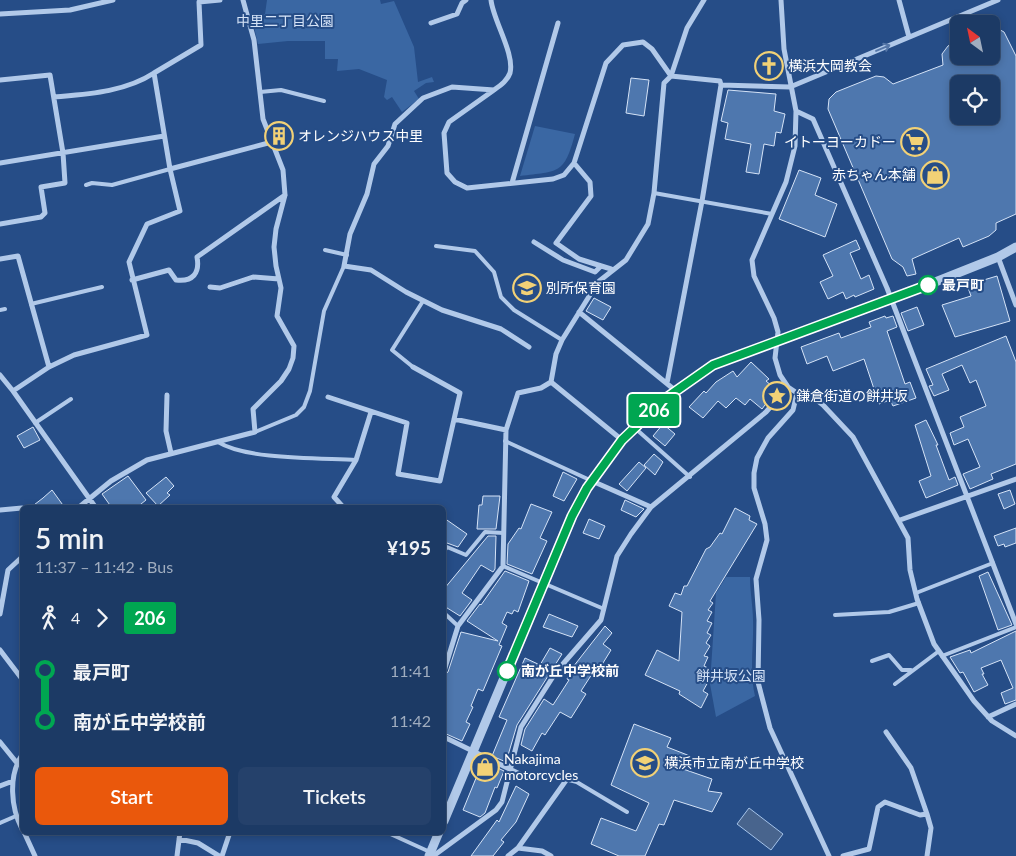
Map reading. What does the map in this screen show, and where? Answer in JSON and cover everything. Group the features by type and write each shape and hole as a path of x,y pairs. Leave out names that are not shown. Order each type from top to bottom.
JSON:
{"street":[{"path":"0,14 70,10 113,0"},
{"path":"54,97 100,92 143,81 200,45 199,2 220,0"},
{"path":"81,505 87,498 147,460 171,452 255,432 253,409 280,381 293,358 293,343 278,316 281,288 276,266 276,229 285,195 283,170 263,119 254,40 243,0"},
{"path":"431,23 456,14 462,3 466,0"},
{"path":"491,0 510,59 510,72 506,81 449,122 444,133 448,173 455,182 467,188 553,179 564,175 574,162 606,63 614,52 624,45 642,42 652,49 670,76"},
{"path":"446,665 458,626 503,566 505,441 506,430 518,393 541,388 551,382 562,340 579,312 598,282 612,269 626,260 648,224 654,193 664,83 670,76 687,28 704,0"},
{"path":"781,0 784,49 796,111 795,146 786,182 773,214 763,231 752,260 754,276 774,318 778,342 775,358 780,374 788,387 797,393 814,398 823,405 853,437 900,520 908,538 910,570 916,593 940,653 988,717 1016,736"},
{"path":"898,0 910,37"},
{"path":"721,85 790,87 998,0"},
{"path":"512,183 558,23"},
{"path":"13,391 49,367 74,355 147,335 129,262 147,224 180,211 170,169 154,73"},
{"path":"0,80 50,75 66,183 41,187 45,213 41,218 0,224"},
{"path":"667,384 702,200 721,85 720,81 670,76"},
{"path":"494,90 452,87 423,98 395,124 388,146 374,164 367,194 350,234 344,266 371,270 442,310 501,329 529,346"},
{"path":"796,111 813,119 890,300 968,497 1016,626"},
{"path":"0,163 164,136"},
{"path":"170,169 272,142"},
{"path":"574,162 590,182 591,196 556,243 579,259 612,269"},
{"path":"132,280 169,270 176,280 186,281 195,276 199,268 197,257 285,195"},
{"path":"534,242 563,260 594,272 602,266"},
{"path":"446,816 572,516 592,481 622,440 676,391 713,365 890,300 998,257 1016,247"},
{"path":"0,259 18,256 49,367"},
{"path":"998,257 1016,305"},
{"path":"210,287 220,288 253,277 280,278"},
{"path":"579,312 676,391"},
{"path":"328,397 407,423 398,474 440,480 460,393 413,368"},
{"path":"0,375 93,505"},
{"path":"551,382 622,440"},
{"path":"432,855 496,810 502,802 521,727 556,672 578,645 594,630 604,609 617,556 651,507 690,477 766,412 788,387"},
{"path":"797,393 793,410 768,438 757,458 754,473 754,488 765,524 767,540 756,578 759,620 758,682 770,728 829,856"},
{"path":"166,395 166,430 171,452"},
{"path":"341,505 334,497 356,460 371,412"},
{"path":"454,419 506,430"},
{"path":"900,520 968,497 1016,478"},
{"path":"592,481 651,507"},
{"path":"0,510 20,508"},
{"path":"0,614 8,570 20,559"},
{"path":"0,650 20,676"},
{"path":"988,717 1016,704"},
{"path":"886,732 911,768 927,814 931,828 927,856"},
{"path":"446,737 528,778"},
{"path":"0,742 17,763"},
{"path":"20,758 13,781 16,816 20,825"},
{"path":"508,856 518,848 567,779 575,781"},
{"path":"0,786 13,781"},
{"path":"843,856 868,849 878,807 885,802 920,815 927,814"},
{"path":"25,835 35,856"},
{"path":"177,856 180,835"},
{"path":"179,839 198,844 220,856 229,835"},
{"path":"432,855 438,835"},
{"path":"518,848 551,856"}],"lane":[{"path":"260,92 281,90 324,101"},
{"path":"86,185 92,183 112,185 170,169"},
{"path":"654,193 773,214"},
{"path":"436,246 475,251 494,272 501,297 514,310 562,340"},
{"path":"325,250 347,255"},
{"path":"255,432 296,415 304,407 310,391 324,312 344,266"},
{"path":"31,304 102,287"},
{"path":"413,368 392,350 424,301"},
{"path":"35,423 71,400"},
{"path":"635,428 690,477"},
{"path":"505,441 592,481"},
{"path":"218,442 227,448 268,455 356,460"},
{"path":"446,547 466,555 485,532 504,533"},
{"path":"916,593 993,563"},
{"path":"503,566 604,609"},
{"path":"835,615 876,614 919,603"},
{"path":"446,616 458,626"},
{"path":"895,684 940,653 1016,626"},
{"path":"872,661 889,655 902,670 906,672 914,670"},
{"path":"575,781 627,812"},
{"path":"0,823 16,816"},
{"path":"394,835 405,839 432,855"},
{"path":"405,839 406,835"}],"green space":[{"name":"中里二丁目公園","path":"267,0 380,0 381,4 394,1 414,47 418,82 432,77 434,82 426,83 414,91 419,99 402,112 392,97 387,100 384,97 387,80 359,69 337,71 338,59 325,59 325,41 288,41 258,44 252,18 265,14"},
{"path":"535,126 575,134 567,157 558,168 544,173 520,176"},
{"name":"餅井坂公園","path":"726,577 750,577 753,620 752,678 755,696 716,717 710,684 716,593"}],"shaded area":[{"path":"749,808 783,834 771,850 737,824"}],"building":[{"path":"1000,30 1004,32 1016,56 1016,214 996,223 996,230 989,236 963,247 959,238 912,259 916,274 907,276 903,267 892,259 828,109 829,99 836,92 876,76 884,77 893,84 943,65 942,54 950,45 950,65 1000,65"},
{"path":"631,78 649,80 644,116 626,113"},
{"path":"728,90 776,94 774,111 785,114 781,133 776,132 774,146 764,144 759,174 746,172 751,144 725,139 728,123 721,121"},
{"path":"799,170 821,178 815,195 837,204 825,237 779,219"},
{"path":"856,240 860,249 850,253 861,279 869,275 874,289 846,299 843,292 828,299 820,282 833,276 823,255"},
{"path":"997,276 1010,321 955,337 942,305 971,296 967,285"},
{"path":"594,298 611,307 603,320 586,311"},
{"path":"917,307 924,325 908,331 901,313"},
{"path":"885,316 886,318 893,316 897,327 887,331 905,384 910,382 916,398 893,406 890,400 879,404 864,359 833,371 827,356 807,364 801,347 839,333 841,338 871,327 869,322"},
{"path":"1006,336 1016,362 1016,464 991,474 993,479 970,489 963,474 980,467 968,439 954,445 950,433 964,427 960,417 986,406 976,380 970,383 962,365 942,374 949,390 934,396 929,386 933,385 926,369"},
{"path":"751,362 769,379 766,381 772,386 763,396 768,401 762,409 750,399 745,405 736,398 726,408 718,401 703,418 689,407 704,391 706,393 716,382 733,371 737,377"},
{"path":"926,420 938,445 936,445 949,480 955,477 958,485 926,498 919,481 931,476 915,425"},
{"path":"663,424 675,434 665,446 653,436"},
{"path":"33,427 40,440 24,448 17,436"},
{"path":"654,454 663,462 655,475 644,465"},
{"path":"639,462 646,468 627,491 619,484"},
{"path":"563,472 577,479 564,501 553,496"},
{"path":"128,476 146,500 140,505 110,505 102,494"},
{"path":"166,477 174,486 167,493 170,495 159,505 146,493"},
{"path":"52,490 63,505 34,505"},
{"path":"1010,490 1015,504 1004,509 998,494"},
{"path":"483,496 500,496 496,529 477,529 479,505 482,505"},
{"path":"625,500 644,509 636,517 621,510"},
{"path":"531,504 552,512 540,538 547,541 532,574 507,564 508,544 519,528 521,529"},
{"path":"735,508 750,516 749,520 757,524 710,601 713,603 708,610 712,612 707,621 712,623 707,633 711,635 706,643 710,646 704,656 708,657 704,666 708,668 703,680 708,682 703,691 708,694 701,708 679,694 680,691 645,675 657,650 679,661 682,612 669,606 675,593 681,595 684,586 687,586 706,549 710,547 720,533 722,534"},
{"path":"446,519 467,534 458,547 447,543"},
{"path":"589,519 605,526 599,539 583,533"},
{"path":"1016,528 1016,543 1005,547 1004,544 998,546 994,536"},
{"path":"488,536 496,536 495,569 493,572 481,565 462,593 472,600 460,616 446,607 446,587"},
{"path":"505,571 529,581 518,612 514,610 512,614 507,612 502,623 507,626 499,645 502,646 483,691 478,689 466,722 470,724 462,741 446,734 446,674 461,632 498,641 467,621"},
{"path":"988,572 1012,625 998,630 979,576"},
{"path":"549,614 578,626 572,637 543,627"},
{"path":"605,626 612,633 603,644 611,650 595,676 592,674 581,691 586,694 571,718 560,712 545,735 542,733 532,751 521,745 525,729 544,699 553,705 569,680 567,679 573,667"},
{"path":"1016,631 1016,700 1005,704 1001,693 1013,688 1001,660 981,668 988,685 974,692 963,672 960,673 950,657 970,650 971,653"},
{"path":"550,648 562,654 517,725 506,762 492,756 507,720 499,717 525,658 540,665"},
{"path":"634,724 671,738 667,747 690,756 683,769 712,779 708,791 722,793 712,812 674,800 664,825 659,824 645,856 619,856 591,844 601,818 636,831 649,803 611,785"},
{"path":"483,761 504,771 497,788 495,787 485,813 480,817 463,810"},
{"path":"516,786 529,794 516,822 501,840 504,842 493,856 471,856 497,820 499,822"}],"bus line":[{"name":"206","path":"507,671 572,516 587,488 622,440 666,398 713,365 928,285"}],"place":[{"name":"横浜大岡教会","path":"769,66"},
{"name":"オレンジハウス中里","path":"279,136"},
{"name":"イトーヨーカドー","path":"915,142"},
{"name":"赤ちゃん本舗","path":"935,175"},
{"name":"最戸町","path":"928,285"},
{"name":"別所保育園","path":"527,288"},
{"name":"鎌倉街道の餅井坂","path":"777,396"},
{"name":"南が丘中学校前","path":"507,671"},
{"name":"横浜市立南が丘中学校","path":"645,763"},
{"name":"Nakajima motorcycles","path":"485,767"}]}
